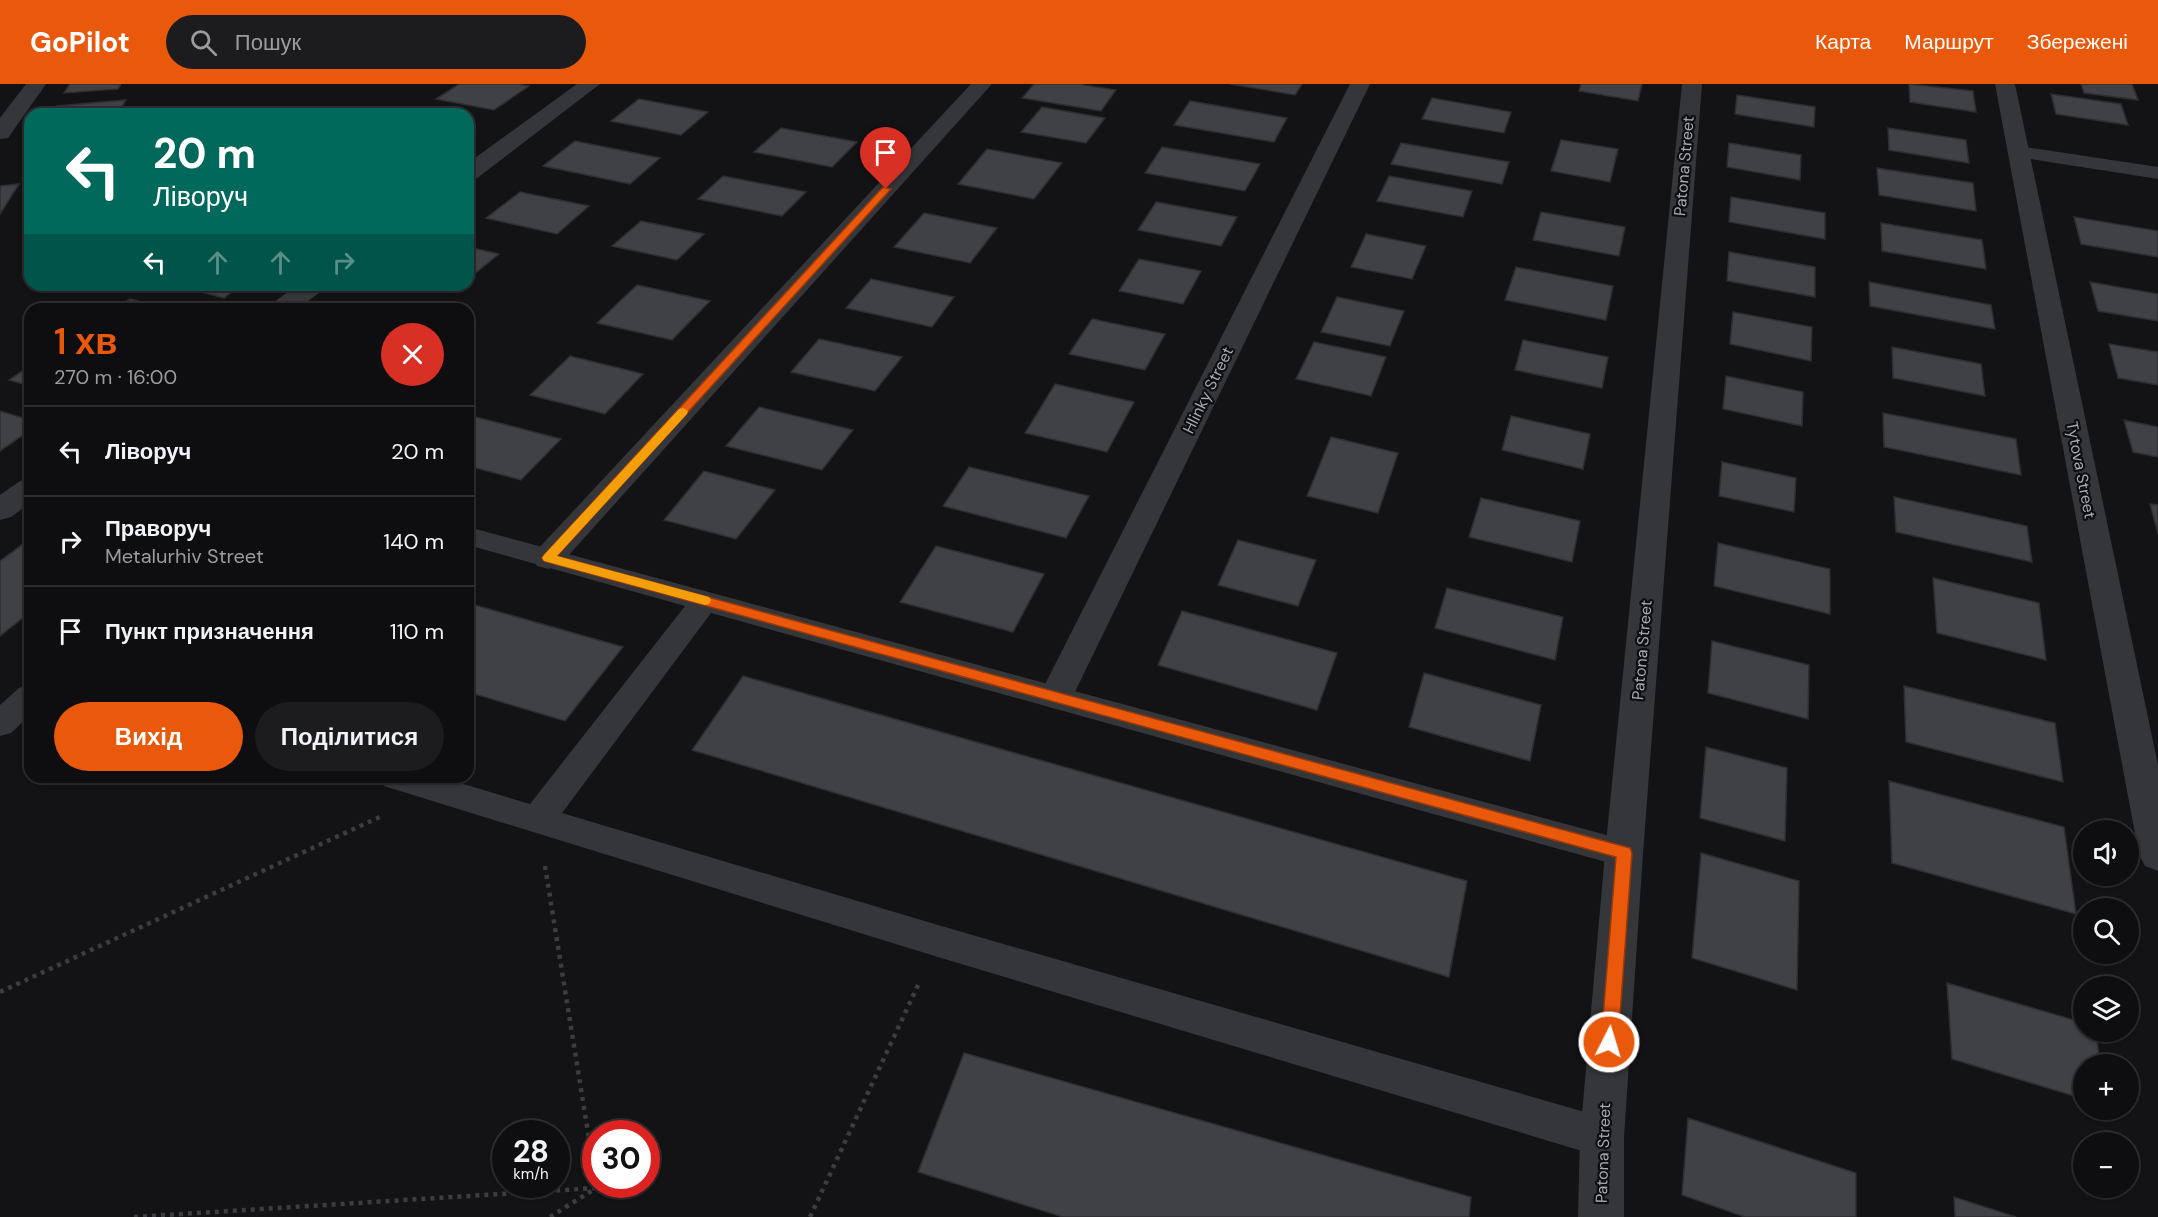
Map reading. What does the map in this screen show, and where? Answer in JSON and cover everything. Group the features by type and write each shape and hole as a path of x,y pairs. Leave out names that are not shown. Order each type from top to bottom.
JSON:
{"street":[{"path":"0,133 36,84"},
{"path":"474,170 590,84"},
{"path":"548,558 982,84"},
{"name":"Hlinky Street","path":"1056,696 1360,84"},
{"name":"Patona Street","path":"1601,1217 1602,1137 1624,853 1692,84"},
{"name":"Tytova Street","path":"2005,84 2158,855"},
{"path":"288,303 306,291"},
{"path":"0,510 24,492"}],"lane":[{"path":"2018,152 2158,173"},
{"path":"474,538 1624,853"},
{"path":"538,819 705,600"},
{"path":"0,724 24,702"},
{"path":"416,783 938,941 1602,1137"}],"path":[{"path":"0,992 439,790"},
{"path":"538,819 586,1120"},
{"path":"810,1217 938,941"},
{"path":"135,1217 582,1186"},
{"path":"550,1217 582,1195"}],"building":[{"path":"70,84 121,84 118,89 64,93"},
{"path":"459,84 529,86 494,110 436,99"},
{"path":"1034,84 1078,84 1116,90 1101,111 1022,98"},
{"path":"1230,84 1302,84 1295,95"},
{"path":"1581,84 1642,84 1638,101 1579,91"},
{"path":"1909,84 1973,91 1976,112 1910,102"},
{"path":"2081,84 2132,84 2138,100 2084,93"},
{"path":"2051,94 2121,104 2128,125 2056,114"},
{"path":"1737,95 1815,107 1814,127 1735,114"},
{"path":"1432,98 1511,112 1504,133 1422,119"},
{"path":"639,99 708,112 681,135 611,121"},
{"path":"126,100 121,108 56,108 57,106"},
{"path":"1190,101 1287,118 1274,142 1174,125"},
{"path":"1042,107 1105,118 1086,143 1021,132"},
{"path":"781,128 857,142 832,167 754,152"},
{"path":"1888,128 1966,140 1969,163 1889,150"},
{"path":"1561,140 1618,149 1610,182 1551,171"},
{"path":"575,141 660,158 630,184 543,166"},
{"path":"1401,143 1509,162 1502,184 1391,164"},
{"path":"1729,143 1801,155 1800,180 1727,167"},
{"path":"1162,147 1260,164 1245,191 1145,173"},
{"path":"987,149 1062,163 1034,199 958,184"},
{"path":"1877,168 1973,183 1976,211 1879,195"},
{"path":"723,176 806,192 782,216 698,199"},
{"path":"1389,176 1472,191 1463,217 1377,201"},
{"path":"19,184 0,214 0,186"},
{"path":"520,192 589,206 557,234 486,218"},
{"path":"1731,197 1825,213 1825,239 1729,222"},
{"path":"1156,202 1237,217 1221,246 1138,230"},
{"path":"1541,212 1625,227 1619,256 1533,240"},
{"path":"924,213 997,228 970,263 894,247"},
{"path":"2074,217 2158,231 2158,257 2081,244"},
{"path":"641,221 704,234 677,260 612,246"},
{"path":"1881,223 1982,240 1986,269 1882,251"},
{"path":"1366,234 1426,246 1412,279 1351,267"},
{"path":"474,248 499,254 474,274"},
{"path":"1729,252 1815,267 1815,297 1727,281"},
{"path":"1139,259 1201,271 1183,304 1119,291"},
{"path":"1516,267 1613,286 1606,320 1505,300"},
{"path":"871,279 954,297 932,327 846,308"},
{"path":"1869,282 1991,305 1995,329 1870,306"},
{"path":"2090,282 2158,294 2158,321 2098,311"},
{"path":"637,285 710,301 672,340 597,323"},
{"path":"197,291 233,291 224,298"},
{"path":"1337,297 1404,311 1390,346 1321,332"},
{"path":"130,299 146,303 124,303"},
{"path":"1733,312 1812,327 1811,361 1730,344"},
{"path":"1092,319 1165,334 1145,370 1069,354"},
{"path":"819,339 902,357 875,391 791,372"},
{"path":"1523,340 1608,357 1602,388 1515,370"},
{"path":"1314,342 1386,357 1371,396 1296,379"},
{"path":"2109,344 2158,352 2158,385 2118,378"},
{"path":"1892,347 1981,364 1985,396 1893,378"},
{"path":"570,356 643,374 605,414 530,395"},
{"path":"24,370 24,384 9,380"},
{"path":"1726,376 1803,392 1802,426 1723,409"},
{"path":"1055,384 1134,402 1107,452 1025,433"},
{"path":"759,407 853,430 822,470 726,446"},
{"path":"0,411 24,418 24,434 0,451"},
{"path":"1883,413 2016,439 2021,475 1884,447"},
{"path":"1511,416 1590,434 1583,469 1502,450"},
{"path":"474,417 561,439 521,480 474,468"},
{"path":"2124,420 2158,427 2158,457 2133,452"},
{"path":"1331,437 1398,453 1378,513 1307,496"},
{"path":"1722,462 1796,478 1794,512 1719,496"},
{"path":"969,467 1089,496 1066,538 943,506"},
{"path":"704,471 775,490 736,539 664,520"},
{"path":"1894,497 2027,526 2032,562 1896,532"},
{"path":"1481,498 1580,521 1572,562 1469,537"},
{"path":"2150,504 2158,505 2158,534"},
{"path":"1238,540 1316,560 1298,606 1218,585"},
{"path":"24,543 24,617 0,636 0,561"},
{"path":"1718,543 1830,569 1830,614 1714,586"},
{"path":"936,546 1044,574 1013,632 900,602"},
{"path":"1933,578 2039,603 2046,660 1937,633"},
{"path":"1447,588 1563,617 1555,660 1435,628"},
{"path":"474,605 623,647 565,721 474,694"},
{"path":"1182,611 1337,653 1317,710 1158,665"},
{"path":"1712,641 1809,665 1808,719 1708,693"},
{"path":"1424,673 1541,705 1530,761 1409,727"},
{"path":"743,676 1467,881 1449,977 692,750"},
{"path":"1904,686 2055,723 2063,782 1906,742"},
{"path":"1706,747 1787,768 1785,841 1700,818"},
{"path":"1889,781 2064,827 2074,898 2073,913 1892,863"},
{"path":"1701,853 1799,881 1797,990 1692,958"},
{"path":"1947,983 2073,1020 2073,1042 2097,1042 2099,1054 2073,1054 2073,1096 1952,1059"},
{"path":"964,1053 1471,1197 1469,1217 1063,1217 918,1172"},
{"path":"1688,1118 1856,1173 1856,1217 1745,1217 1682,1195"},
{"path":"1954,1197 2016,1217 1955,1217"}],"slow traffic":[{"path":"683,411 548,558 705,600"}],"route":[{"path":"886,189 548,558 1624,853 1609,1042"}]}
